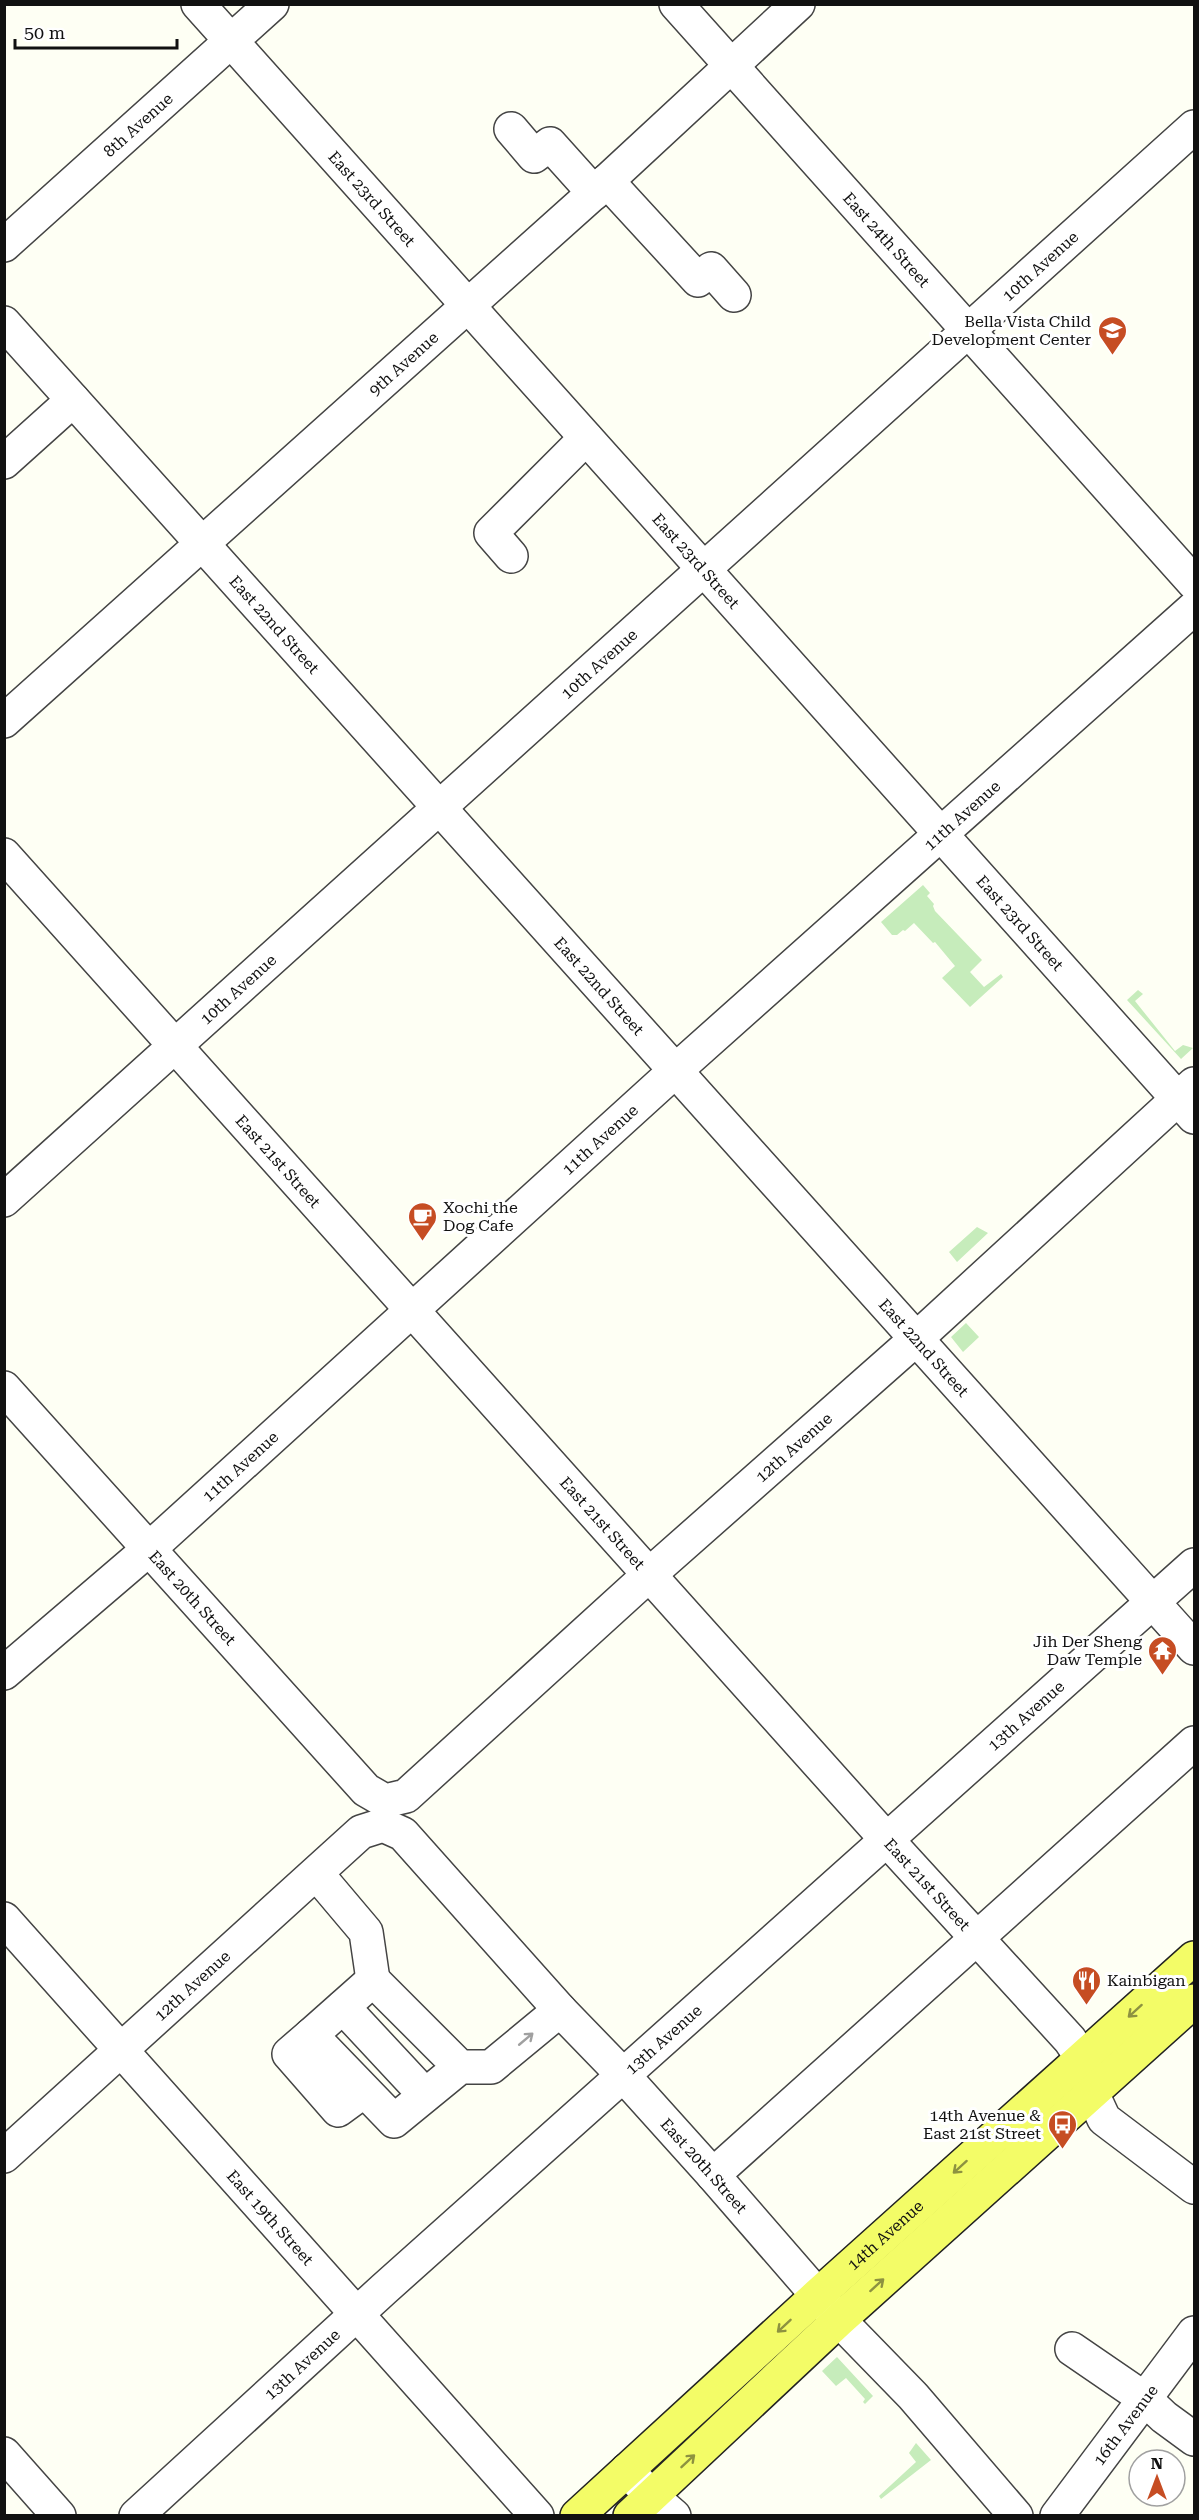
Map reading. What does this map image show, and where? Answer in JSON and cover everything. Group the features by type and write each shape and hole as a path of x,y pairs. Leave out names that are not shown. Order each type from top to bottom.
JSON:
{"main road":[{"name":"14th Avenue","path":"577,2516 818,2295 1194,1958"},
{"name":"14th Avenue","path":"652,2509 839,2320 1194,2001"}],"street":[{"name":"East 23rd Street","path":"198,4 941,834 1189,1100"},
{"name":"8th Avenue","path":"4,244 272,4"},
{"name":"East 24th Street","path":"676,4 1194,583"},
{"name":"9th Avenue","path":"4,721 600,187 798,4"},
{"name":"10th Avenue","path":"4,1200 1194,127"},
{"path":"511,129 534,156 550,144 600,187 698,280 711,269 734,295"},
{"name":"East 22nd Street","path":"4,323 1194,1648"},
{"path":"4,462 73,400"},
{"path":"511,556 491,533 586,438"},
{"name":"11th Avenue","path":"4,1673 149,1549 675,1071 1194,608"},
{"name":"East 21st Street","path":"4,855 887,1840 1070,2040 1082,2058 1097,2107 1110,2124 1194,2187"},
{"name":"12th Avenue","path":"4,2156 650,1574 1189,1100"},
{"name":"East 20th Street","path":"4,1388 366,1790 560,2010 623,2075 713,2175 839,2320 913,2396 1016,2516"},
{"name":"13th Avenue","path":"136,2516 357,2313 1194,1565"},
{"path":"713,2175 1194,1743"},
{"path":"317,1874 366,1932 373,1980 476,2067"},
{"name":"East 19th Street","path":"4,1919 537,2516"},
{"path":"373,1980 310,2035 394,2121 425,2095 476,2067 560,2010"},
{"path":"343,2007 425,2095"},
{"name":"16th Avenue","path":"1057,2516 1194,2333"},
{"path":"1072,2349 1145,2399 1164,2417 1194,2439"},
{"path":"4,2454 59,2516"},
{"path":"627,2470 652,2509"}],"green space":[{"path":"923,885 930,893 927,896 934,904 935,911 982,960 970,972 984,987 1001,974 1003,977 970,1007 942,978 955,966 935,942 933,943 914,923 905,931 892,935 881,922"},
{"path":"1138,990 1143,994 1135,1001 1175,1051 1183,1045 1193,1048 1181,1059 1127,1000"},
{"path":"977,1227 988,1233 957,1262 949,1252"},
{"path":"966,1323 979,1337 963,1352 951,1337"},
{"path":"837,2357 873,2396 865,2404 863,2402 865,2399 846,2378 836,2386 822,2371"},
{"path":"916,2443 931,2460 881,2499 879,2496 916,2462 909,2453"}],"place":[{"name":"Bella Vista Child Development Center","path":"1112,356"},
{"name":"Xochi the Dog Cafe","path":"422,1242"},
{"name":"Jih Der Sheng Daw Temple","path":"1163,1676"},
{"name":"Kainbigan","path":"1086,2006"},
{"name":"14th Avenue & East 21st Street","path":"1062,2150"}]}
